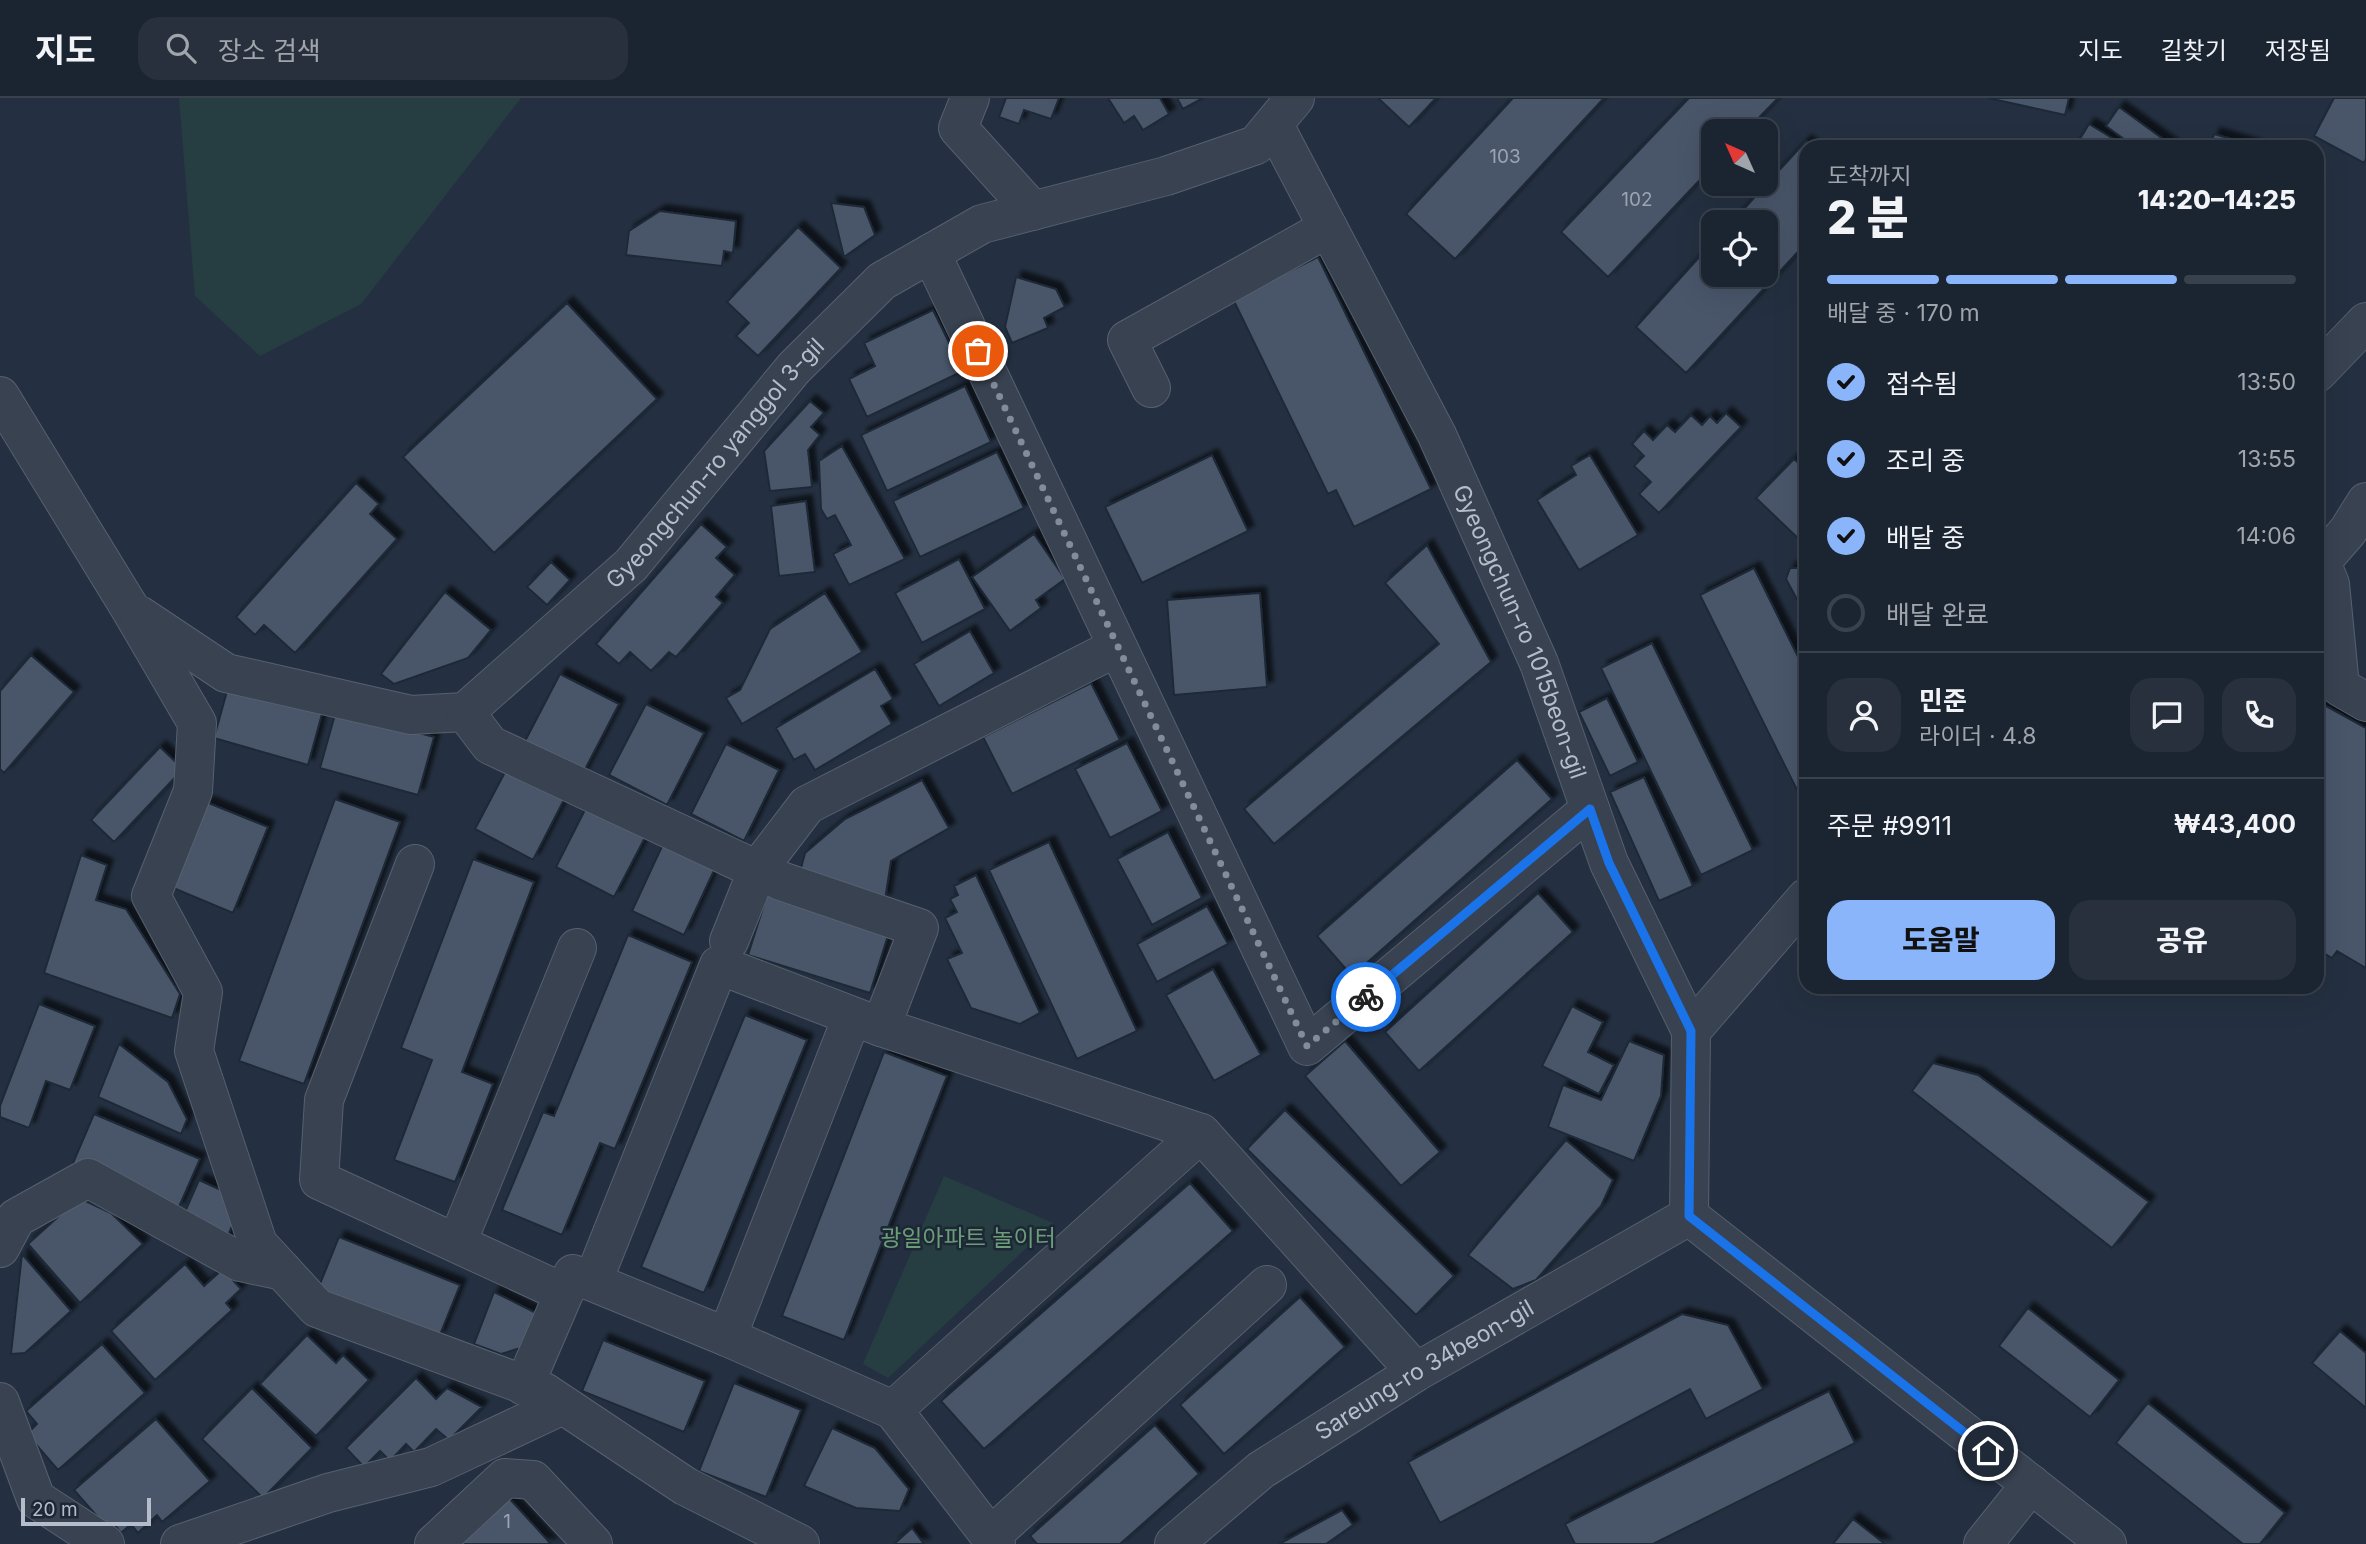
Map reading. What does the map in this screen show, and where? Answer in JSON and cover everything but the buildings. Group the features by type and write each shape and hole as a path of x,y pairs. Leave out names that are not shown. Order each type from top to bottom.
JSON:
{"street":[{"path":"970,98 958,128 1033,211"},
{"name":"Gyeongchun-ro yanggol 3-gil","path":"465,712 631,565 794,368 882,281 982,224 1166,176 1256,145 1281,109"},
{"name":"Gyeongchun-ro 1015beon-gil","path":"1281,109 1328,228 1443,448 1539,663 1609,863 1691,1031 1689,1216"},
{"path":"1151,388 1127,340 1328,228"},
{"path":"931,253 1307,1046 1590,809"},
{"path":"2324,366 2366,322"},
{"path":"0,396 197,723 193,791 151,896 203,992 194,1051 258,1244 317,1308 544,1392 685,1486 800,1544"},
{"path":"2324,559 2348,531 2366,502"},
{"path":"2324,569 2330,584 2340,687 2366,702"},
{"path":"131,610 226,673 411,715 465,712 490,745 781,881 919,928 867,1022 727,1337"},
{"path":"729,941 758,869 807,805 1117,647"},
{"path":"415,864 324,1100 318,1180 457,1243 727,1337 893,1410 993,1540 1267,1285"},
{"path":"1691,1031 1799,906"},
{"path":"457,1243 577,948"},
{"path":"524,1386 579,1287 719,965 867,1022 1201,1133 1416,1371"},
{"path":"893,1410 1201,1133"},
{"path":"0,1248 16,1218 88,1178 240,1262 283,1271"},
{"path":"1689,1216 2107,1544"},
{"name":"Sareung-ro 34beon-gil","path":"1174,1544 1261,1470 1416,1371 1689,1216"},
{"path":"0,1402 36,1499 105,1544"},
{"path":"180,1544 328,1493 431,1467 563,1405"},
{"path":"434,1544 505,1478 533,1480 593,1544"},
{"path":"1983,1544 2031,1484"}],"green space":[{"path":"179,98 521,98 361,304 260,356 195,296"},
{"name":"광일아파트 놀이터","path":"944,1176 1053,1223 888,1378 863,1364"}],"way so far":[{"path":"978,351 1307,1046 1366,997"}],"route":[{"path":"1366,997 1590,809 1609,863 1691,1031 1689,1216 1988,1451"}]}
